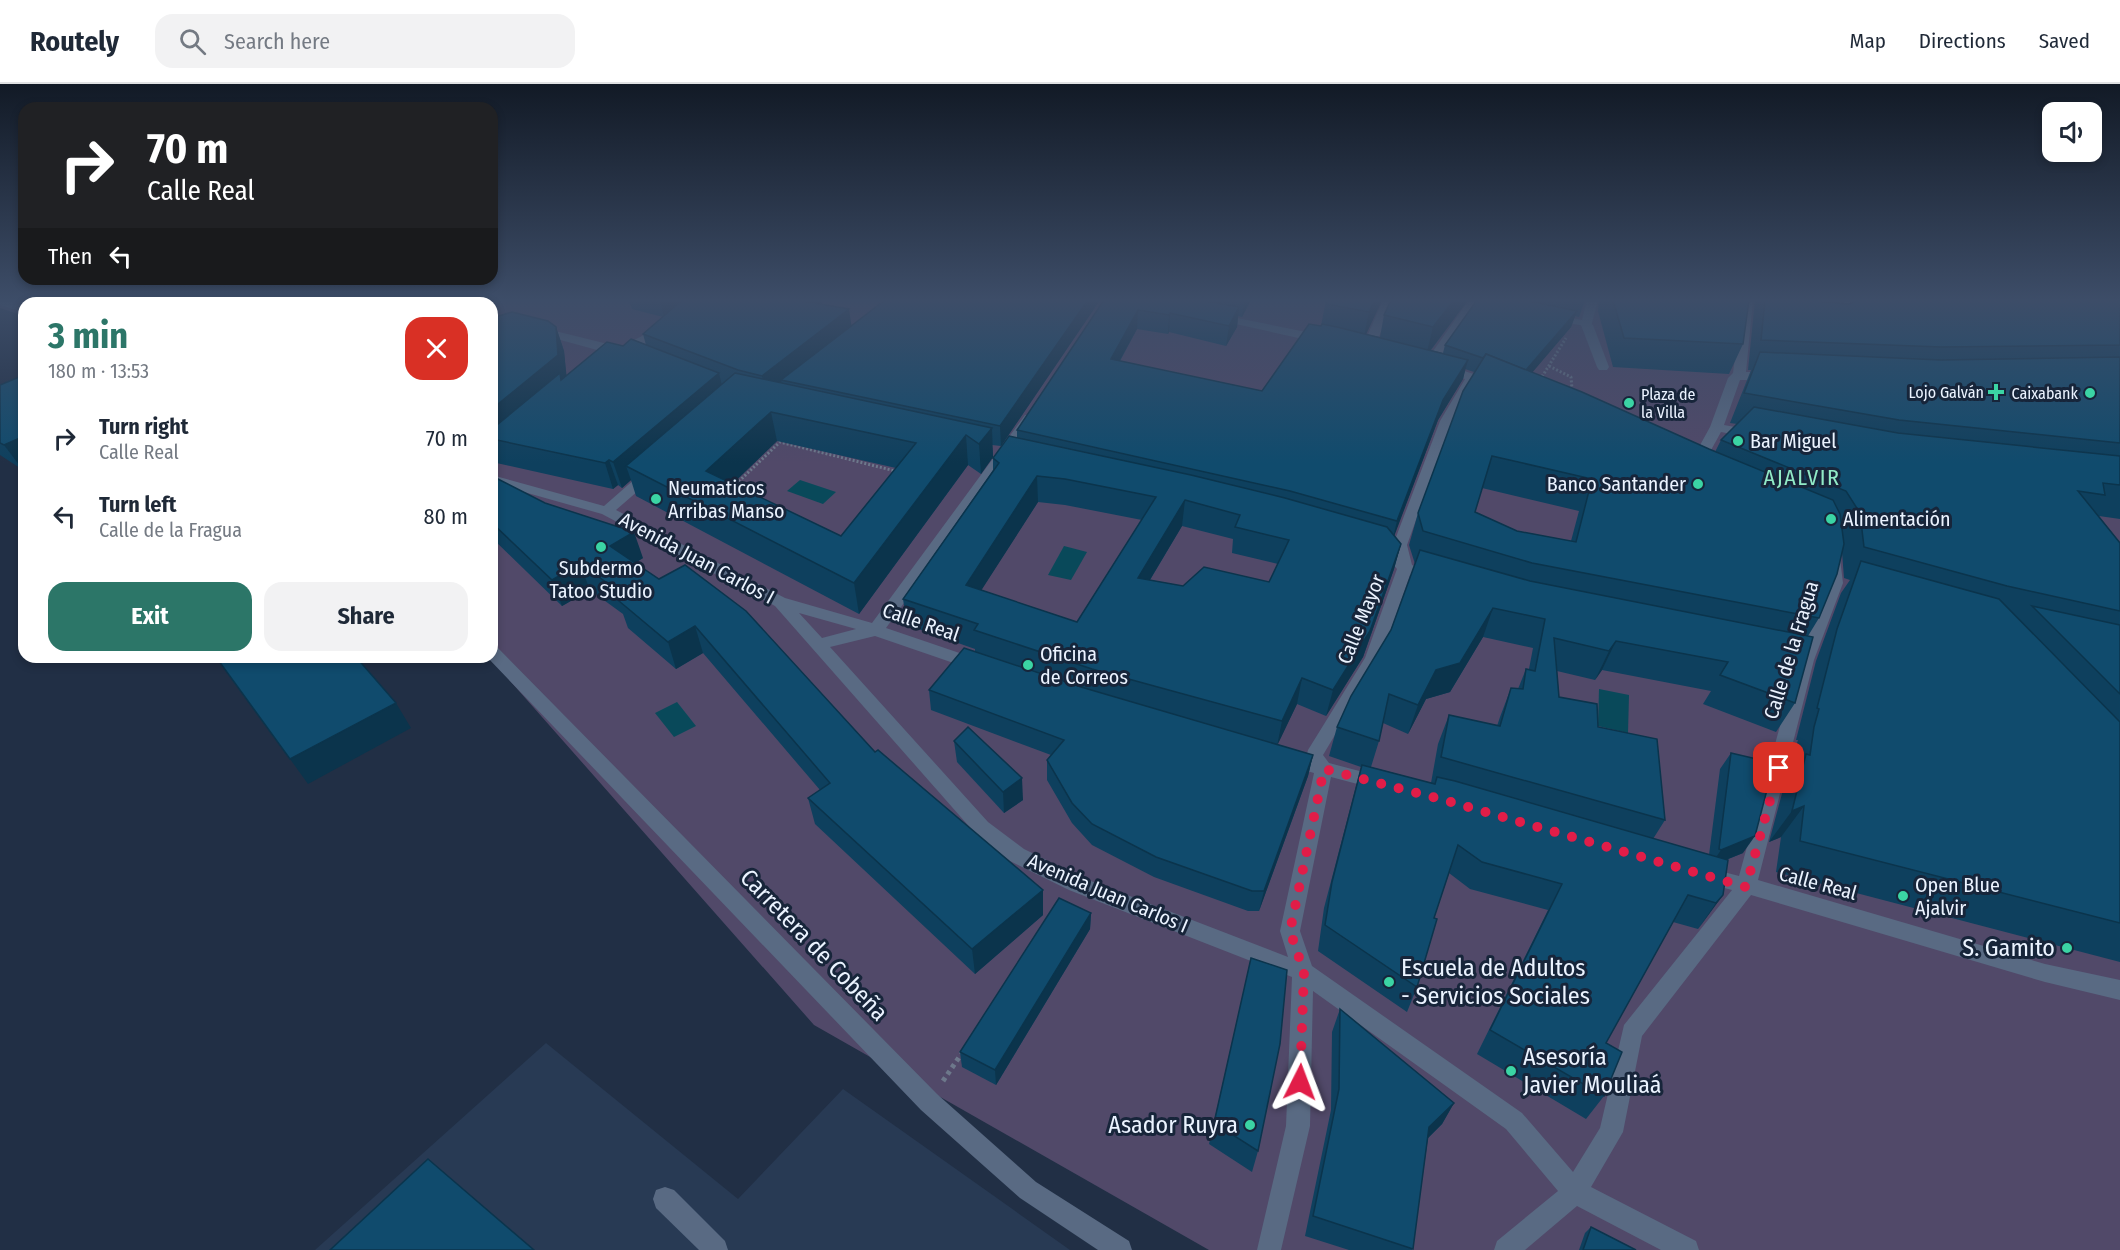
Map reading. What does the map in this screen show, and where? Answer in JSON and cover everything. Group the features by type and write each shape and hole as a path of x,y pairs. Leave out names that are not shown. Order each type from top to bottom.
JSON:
{"street":[{"path":"600,363 616,354"},
{"path":"630,354 638,358"},
{"path":"1432,354 1425,363 1502,387"},
{"path":"1598,354 1603,367"},
{"path":"1739,375 1741,354"},
{"path":"1692,472 1717,427 1734,378 1739,375 1785,377"},
{"name":"Calle Mayor","path":"1324,769 1314,755 1373,658 1405,568 1400,545 1446,422 1473,377"},
{"path":"819,645 876,630 1037,408"},
{"path":"1717,427 1764,436"},
{"path":"607,511 660,464"},
{"name":"Avenida Juan Carlos I","path":"498,481 607,511 781,602 981,827 1017,855 1076,884 1304,972 1514,1121 1575,1192 1687,1250"},
{"path":"1365,542 1387,548 1405,568 1450,583"},
{"name":"Calle de la Fragua","path":"1746,887 1801,659 1840,585 1832,544"},
{"name":"Calle Real","path":"781,602 876,630 998,672"},
{"name":"Carretera de Cobeña","path":"498,658 929,1102 1028,1190 1120,1250"},
{"path":"1268,753 1401,788"},
{"path":"1269,1250 1298,1126 1304,972 1290,931 1324,769"},
{"name":"Calle Real","path":"1690,871 1795,898 2045,973 2120,990"},
{"path":"1506,1250 1575,1192 1611,1132 1632,1032 1746,887"},
{"path":"665,1199 716,1250"}],"path":[{"path":"1537,386 1555,354"},
{"path":"1549,366 1571,377 1571,389 1581,394"},
{"path":"789,445 795,437"},
{"path":"732,488 780,442 903,473"},
{"path":"929,1102 969,1042"}],"shaded area":[{"path":"498,354 2120,354 2120,1250 1209,1250 814,1025 494,663 498,663"},
{"path":"800,480 836,492 823,504 787,491"},
{"path":"1064,546 1087,552 1071,580 1048,575"},
{"path":"1599,689 1629,695 1628,733 1598,726"},
{"path":"677,702 696,726 674,737 655,713"},
{"path":"546,1043 738,1199 843,1089 1070,1250 315,1250"}],"building":[{"path":"498,354 558,355 498,404"},
{"path":"592,354 671,354 719,373 613,462 609,460 605,463 498,440 498,424 560,373 561,380"},
{"path":"697,354 790,354 762,376 738,370"},
{"path":"814,354 1050,354 1000,426 781,380"},
{"path":"1068,354 1114,354 1111,359 1262,391 1288,354 1446,354 1468,360 1443,400 1397,521 1290,491 1017,430"},
{"path":"1473,354 1486,354 1483,358"},
{"path":"1487,354 1539,354 1526,370"},
{"path":"1487,354 1582,392 1709,449 1833,500 1840,514 1844,544 1837,574 1819,618 1532,563 1423,531 1418,513 1463,391","holes":["1492,456 1592,479 1576,542 1517,531 1475,512"]},
{"path":"1759,354 1941,360 2120,357 2120,443 1899,420 1744,393"},
{"path":"735,373 992,428 979,444 966,435 854,583 626,466","holes":["771,412 916,443 841,536 706,471"]},
{"path":"18,378 18,439 4,445 0,443 0,385"},
{"path":"1754,407 1898,433 2120,456 2120,485 2103,483 2105,495 2078,491 2120,543 2120,611 2007,586 1864,547 1860,513 1846,491 1721,440"},
{"path":"1009,436 1191,475 1285,498 1387,527 1401,544 1370,631 1333,690 1302,678 1282,721 1092,669 974,630 978,624 903,599 999,463 993,458","holes":["1037,476 1065,479 1156,497 1077,622 966,585","1185,500 1240,515 1235,527 1289,540 1269,582 1204,567 1183,586 1138,578"]},
{"path":"498,479 545,503 634,532 610,546 659,579 685,565 746,611 875,752 878,750 1043,890 972,949 808,798 830,783 695,626 668,642 619,601 627,597 580,564 552,580 498,529"},
{"path":"1420,550 1530,581 1813,637 1795,703 1720,675 1728,662 1616,641 1609,651 1554,638 1559,697 1597,704 1598,727 1657,739 1665,820 1441,757 1449,715 1500,726 1511,688 1523,689 1526,669 1535,671 1545,619 1493,608 1460,663 1436,670 1418,705 1389,694 1379,741 1337,727 1351,696 1391,630"},
{"path":"1861,561 1999,599 2120,722 2120,923 1800,841 1804,806 1792,811 1806,754 1810,755 1819,709 1817,708 1837,629"},
{"path":"2032,606 2120,625 2120,694"},
{"path":"964,648 1081,687 1313,755 1264,891 1252,891 1156,857 1092,824 1072,803 1047,760 1064,740 929,690"},
{"path":"220,663 361,663 396,703 290,759"},
{"path":"968,727 1022,778 1003,792 954,741"},
{"path":"1731,753 1774,763 1755,836 1721,850 1719,849"},
{"path":"1362,765 1435,784 1437,777 1455,781 1728,860 1723,895 1716,903 1688,895 1606,1043 1622,1052 1604,1096 1490,1030 1562,884 1482,862 1458,845 1434,918 1437,919 1417,987 1325,925 1332,882"},
{"path":"1059,898 1091,913 995,1070 960,1052"},
{"path":"1251,958 1287,970 1280,1044 1258,1151 1214,1123"},
{"path":"1340,1009 1454,1103 1429,1127 1413,1249 1313,1216 1339,1089"},
{"path":"428,1159 534,1250 330,1250"},
{"path":"1591,1227 1636,1250 1583,1250"}],"place":[{"name":"Lojo Galván","path":"1996,392"},
{"name":"Caixabank","path":"2090,393"},
{"name":"Plaza de la Villa","path":"1629,403"},
{"name":"Bar Miguel","path":"1738,441"},
{"name":"Banco Santander","path":"1698,484"},
{"name":"Neumaticos Arribas Manso","path":"656,499"},
{"name":"Alimentación","path":"1831,519"},
{"name":"Subdermo Tatoo Studio","path":"601,547"},
{"name":"Oficina de Correos","path":"1028,665"},
{"name":"Open Blue Ajalvir","path":"1903,896"},
{"name":"S. Gamito","path":"2067,948"},
{"name":"Escuela de Adultos - Servicios Sociales","path":"1389,982"},
{"name":"Asesoría Javier Mouliaá","path":"1511,1071"},
{"name":"Asador Ruyra","path":"1250,1125"}],"district":[{"name":"AJALVIR","path":"1802,477"}],"route":[{"path":"1300,1082 1304,972 1290,931 1324,769 1444,800 1746,887 1779,768"}]}
